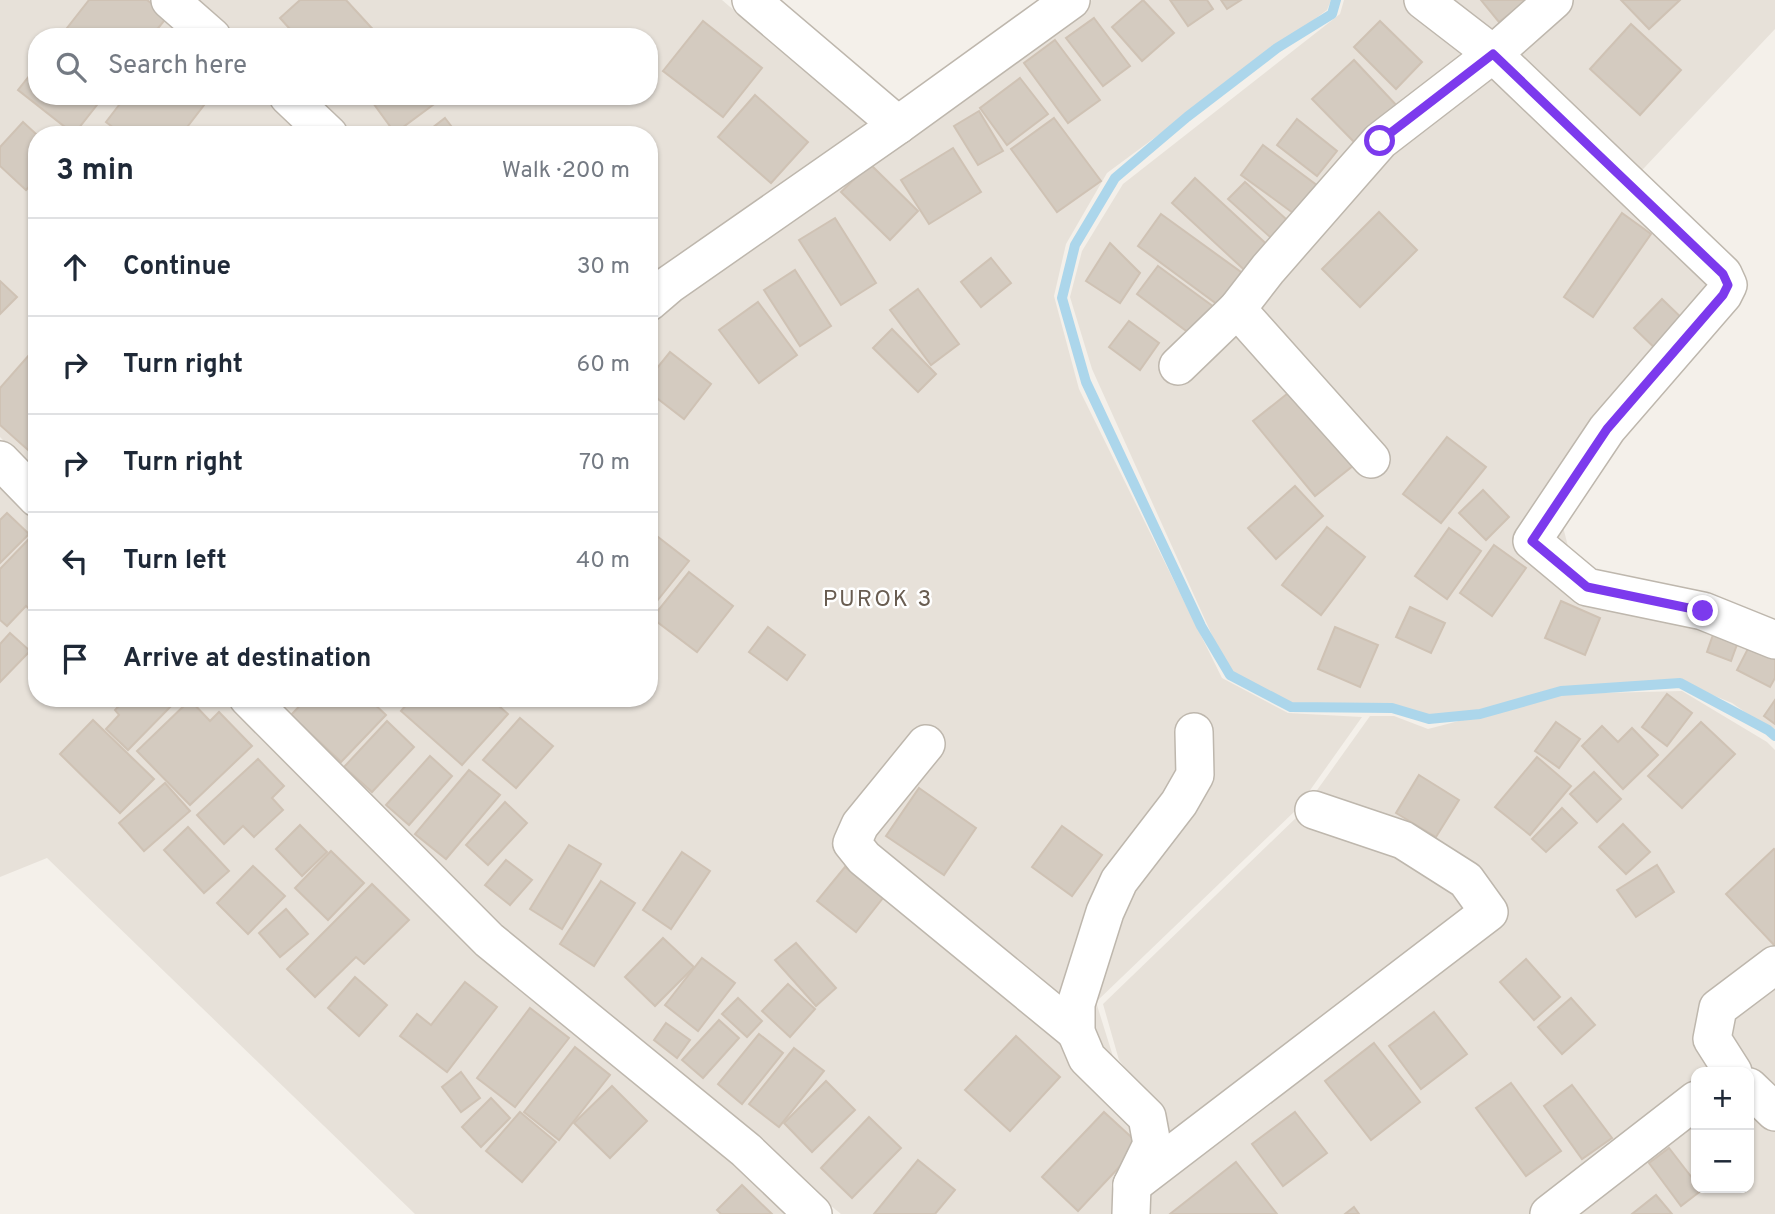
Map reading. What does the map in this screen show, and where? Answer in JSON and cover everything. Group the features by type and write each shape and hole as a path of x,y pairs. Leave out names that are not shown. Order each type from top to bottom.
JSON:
{"street":[{"path":"170,0 202,28"},
{"path":"751,0 898,125"},
{"path":"658,294 1071,0"},
{"path":"1423,0 1493,54 1723,274 1728,285 1723,295 1607,429 1532,541 1587,587 1703,611 1775,640"},
{"path":"1178,366 1237,309 1268,269 1380,141 1493,54 1554,0"},
{"path":"297,105 320,126"},
{"path":"1237,309 1371,459"},
{"path":"0,460 28,487"},
{"path":"265,707 489,940 746,1150 813,1214"},
{"path":"1132,1200 1153,1144 1147,1118 1087,1058 1076,1032 1076,1004 1105,912 1119,881 1179,803 1195,775 1194,732"},
{"path":"926,744 860,825 852,844 864,858 1076,1032"},
{"path":"1132,1200 1489,912 1466,880 1403,840 1314,810"},
{"path":"1730,1067 1712,1039 1718,1008 1775,965"},
{"path":"1754,1092 1775,1112"},
{"path":"1549,1214 1691,1104"}],"shaded area":[{"path":"0,0 722,0 873,129 658,282 658,126 28,126 28,466 0,437"},
{"path":"1092,0 1331,0 1327,10 1107,173 1066,244 1054,296 1079,389 1222,678 1288,713 1362,717 1296,810 1096,1002 1116,1066 1157,1114 1119,1214 841,1214 497,932 274,711 277,707 658,707 658,309 994,67"},
{"path":"1344,0 1775,0 1775,29 1629,184 1738,281 1559,511 1574,570 1775,631 1775,733 1732,703 1681,682 1561,688 1478,711 1429,717 1392,706 1291,705 1230,675 1092,369 1070,297 1082,251 1123,184 1340,14"},
{"path":"0,473 28,501 28,707 236,707 469,936 802,1214 415,1214 47,858 0,877"},
{"path":"1682,691 1767,742 1775,750 1775,1214 1137,1214 1159,1112 1119,1060 1103,1004 1300,814 1370,716 1394,716 1428,729 1562,694"}],"building":[{"path":"89,0 147,0 168,16 158,28 67,28"},
{"path":"300,0 346,0 372,28 289,28 280,18"},
{"path":"1143,0 1174,33 1142,61 1112,27"},
{"path":"1170,0 1207,0 1213,9 1188,26"},
{"path":"1221,0 1241,0 1227,9"},
{"path":"1481,0 1528,0 1499,22"},
{"path":"1621,0 1680,0 1649,29"},
{"path":"1094,18 1130,66 1103,86 1066,38"},
{"path":"703,21 762,68 723,117 663,71"},
{"path":"1380,21 1422,62 1396,89 1354,47"},
{"path":"1631,24 1681,70 1640,115 1590,69"},
{"path":"1055,40 1100,100 1068,123 1024,63"},
{"path":"1354,60 1398,107 1357,145 1312,99"},
{"path":"28,77 28,98 18,90"},
{"path":"1020,78 1048,114 1007,145 980,108"},
{"path":"755,95 808,142 771,183 718,137"},
{"path":"37,105 97,105 80,126 64,126"},
{"path":"119,105 204,105 188,126 111,126 106,122"},
{"path":"375,105 433,105 404,126 390,126"},
{"path":"979,111 1003,151 978,165 954,126"},
{"path":"445,118 451,126 435,126"},
{"path":"1054,118 1101,181 1057,212 1011,149"},
{"path":"1297,119 1337,151 1317,176 1277,145"},
{"path":"23,122 28,127 26,190 0,166 0,147"},
{"path":"1263,145 1322,189 1300,218 1241,175"},
{"path":"953,148 981,192 929,224 901,180"},
{"path":"870,164 918,211 890,240 841,192"},
{"path":"1195,178 1275,252 1252,277 1172,203"},
{"path":"1245,182 1296,228 1280,246 1228,199"},
{"path":"1379,212 1417,250 1360,307 1322,269"},
{"path":"1622,213 1651,234 1593,317 1564,297"},
{"path":"1161,214 1252,280 1229,313 1138,246"},
{"path":"835,218 876,283 841,305 799,240"},
{"path":"1110,243 1140,273 1120,303 1086,281"},
{"path":"991,258 1011,283 981,307 961,282"},
{"path":"1158,266 1218,310 1197,339 1137,294"},
{"path":"795,270 831,326 800,346 764,290"},
{"path":"0,281 17,297 0,314"},
{"path":"918,289 959,344 931,365 890,310"},
{"path":"1662,299 1690,326 1662,355 1634,328"},
{"path":"758,302 797,355 759,383 719,330"},
{"path":"1129,321 1159,343 1140,370 1109,347"},
{"path":"892,329 936,374 918,392 873,348"},
{"path":"670,352 711,384 684,419 658,399 658,367"},
{"path":"28,356 28,450 0,425 0,388"},
{"path":"1292,390 1354,465 1315,496 1253,421"},
{"path":"1447,437 1486,467 1441,523 1403,494"},
{"path":"1295,486 1323,516 1276,559 1248,528"},
{"path":"1483,490 1509,517 1486,540 1459,513"},
{"path":"7,513 28,535 0,563 0,520"},
{"path":"1327,527 1365,557 1321,615 1282,585"},
{"path":"1449,528 1481,551 1447,599 1415,576"},
{"path":"658,537 689,561 658,600"},
{"path":"28,540 28,608 26,606 7,626 0,620 0,569"},
{"path":"1494,545 1526,568 1492,616 1460,593"},
{"path":"689,572 733,606 697,652 658,623 658,611"},
{"path":"1561,601 1600,618 1585,655 1545,638"},
{"path":"1410,607 1445,623 1431,653 1396,637"},
{"path":"768,627 805,655 787,680 749,652"},
{"path":"1335,627 1378,645 1360,687 1318,669"},
{"path":"1715,629 1739,639 1731,661 1707,652"},
{"path":"10,633 28,649 28,653 0,682 0,644"},
{"path":"1755,635 1775,645 1775,678 1770,687 1737,670"},
{"path":"1667,694 1692,713 1667,746 1642,727"},
{"path":"1775,700 1775,724 1764,716"},
{"path":"118,707 170,707 128,750 106,729 119,715 115,710"},
{"path":"183,707 197,707 210,721 219,712 252,746 190,805 137,751"},
{"path":"299,707 378,707 386,715 341,762 291,715"},
{"path":"404,707 500,707 508,714 462,765 401,711"},
{"path":"520,718 553,746 516,788 483,760"},
{"path":"93,720 154,779 120,813 60,754"},
{"path":"387,721 414,747 372,792 344,767"},
{"path":"1556,722 1580,739 1559,768 1535,751"},
{"path":"1701,722 1735,754 1682,808 1648,776"},
{"path":"1602,726 1618,742 1632,728 1658,755 1623,789 1582,746"},
{"path":"430,756 452,776 409,825 386,805"},
{"path":"1537,757 1571,786 1530,835 1495,807"},
{"path":"258,759 284,786 272,798 283,810 254,837 243,826 224,844 197,815"},
{"path":"469,770 500,795 446,859 415,834"},
{"path":"1594,772 1621,799 1597,822 1570,794"},
{"path":"1419,775 1459,800 1436,837 1396,813"},
{"path":"165,783 190,811 144,851 119,823"},
{"path":"919,788 976,828 944,875 886,836"},
{"path":"505,802 527,823 488,865 466,845"},
{"path":"1562,808 1577,823 1546,852 1532,839"},
{"path":"1623,824 1650,852 1626,874 1599,847"},
{"path":"300,825 327,852 302,876 276,849"},
{"path":"1062,826 1102,855 1072,896 1032,867"},
{"path":"188,827 229,871 204,893 164,850"},
{"path":"569,845 601,864 562,929 530,909"},
{"path":"1775,850 1775,946 1726,894"},
{"path":"331,851 364,883 328,920 295,888"},
{"path":"682,852 710,871 671,929 643,910"},
{"path":"506,860 532,880 510,905 485,885"},
{"path":"1657,865 1674,892 1636,917 1617,890"},
{"path":"253,866 285,896 248,934 217,903"},
{"path":"845,867 883,898 856,932 817,901"},
{"path":"601,881 635,903 594,966 560,944"},
{"path":"372,884 409,920 364,964 356,957 315,997 287,969"},
{"path":"286,909 308,934 280,957 259,933"},
{"path":"663,938 694,967 655,1006 625,977"},
{"path":"796,943 836,988 816,1006 775,960"},
{"path":"702,958 735,983 698,1031 665,1005"},
{"path":"1526,959 1560,997 1534,1020 1500,982"},
{"path":"355,977 387,1005 359,1036 328,1008"},
{"path":"465,982 497,1007 447,1072 400,1036 417,1014 431,1025"},
{"path":"788,984 815,1009 790,1037 762,1011"},
{"path":"738,998 762,1021 747,1037 722,1014"},
{"path":"1571,998 1595,1025 1562,1054 1538,1027"},
{"path":"530,1008 569,1038 515,1107 477,1078"},
{"path":"1434,1012 1467,1054 1421,1089 1389,1046"},
{"path":"719,1020 739,1038 703,1078 682,1060"},
{"path":"666,1023 690,1040 677,1058 654,1040"},
{"path":"759,1034 783,1053 742,1104 718,1084"},
{"path":"1016,1036 1060,1077 1010,1131 965,1090"},
{"path":"1374,1043 1420,1102 1371,1140 1325,1081"},
{"path":"575,1047 610,1075 559,1140 524,1112"},
{"path":"794,1048 824,1071 779,1127 749,1104"},
{"path":"461,1072 480,1098 461,1112 442,1087"},
{"path":"826,1081 855,1110 812,1152 784,1123"},
{"path":"1511,1083 1561,1151 1526,1176 1476,1108"},
{"path":"1572,1085 1612,1138 1582,1159 1544,1106"},
{"path":"612,1086 647,1121 610,1158 574,1123"},
{"path":"491,1098 510,1118 481,1147 462,1127"},
{"path":"520,1112 556,1142 522,1182 486,1151"},
{"path":"1104,1112 1140,1145 1078,1211 1042,1177"},
{"path":"1295,1112 1327,1153 1283,1186 1252,1144"},
{"path":"869,1117 901,1148 852,1198 821,1168"},
{"path":"1669,1148 1691,1177 1691,1193 1698,1193 1681,1206 1649,1163"},
{"path":"918,1160 955,1190 935,1214 874,1214"},
{"path":"1236,1162 1277,1214 1170,1214"},
{"path":"742,1185 772,1214 721,1214 717,1210"},
{"path":"1656,1195 1672,1214 1632,1214"},
{"path":"1354,1207 1359,1214 1345,1214"}],"waterway":[{"path":"1336,0 1332,14 1277,48 1187,117 1115,178 1075,245 1062,298 1086,382 1201,626 1230,675 1291,707 1392,708 1429,719 1480,714 1561,691 1680,683 1775,736"}],"district":[{"name":"PUROK 3","path":"878,600"}],"route":[{"path":"1380,141 1493,54 1723,274 1728,285 1723,295 1607,429 1532,541 1587,587 1703,611"}]}
